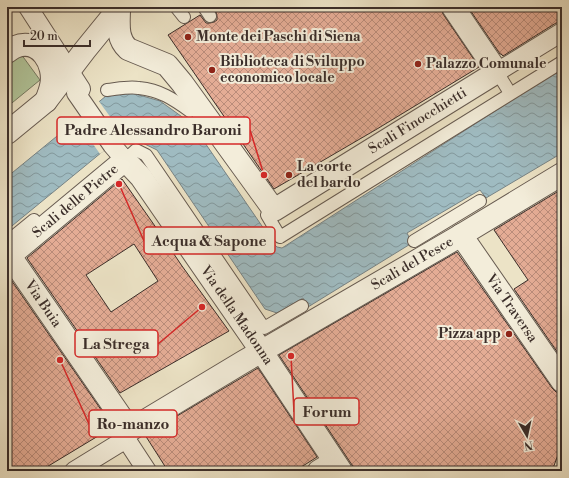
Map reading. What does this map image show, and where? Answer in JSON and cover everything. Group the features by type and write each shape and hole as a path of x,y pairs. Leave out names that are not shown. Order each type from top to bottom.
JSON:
{"street":[{"path":"28,7 81,89 76,93 82,103 119,152"},
{"path":"453,7 497,72"},
{"path":"7,133 46,101 119,8"},
{"path":"119,8 119,32 123,45 128,49 167,64 274,210"},
{"name":"Scali Finocchietti","path":"274,210 562,32"},
{"path":"7,52 14,47 26,45 35,46 42,52 50,67 52,76 51,86 46,101"},
{"name":"Scali delle Pietre","path":"8,252 119,152"},
{"name":"Via della Madonna","path":"119,152 141,177 262,352 331,468"},
{"name":"Scali del Pesce","path":"128,434 456,231 562,174"},
{"name":"Via Traversa","path":"456,231 562,381"},
{"name":"Via Buia","path":"8,252 128,434"},
{"path":"74,471 128,434 145,468"}],"lane":[{"path":"176,7 184,17"},
{"path":"274,210 267,215 280,237 562,62"},
{"path":"497,72 510,94"},
{"path":"107,90 138,87 162,93 172,98 190,111 198,105"},
{"path":"119,152 136,150 146,155 264,328 302,306"},
{"path":"414,241 456,231 480,201"},
{"path":"8,252 34,220"}],"green space":[{"path":"21,54 40,80 7,107 7,64"}],"water":[{"path":"562,68 562,153 486,198 480,190 407,233 412,243 308,307 303,298 277,313 265,309 157,150 124,134 7,230 7,177 106,96 132,93 160,101 192,124 275,245 282,248"}],"pier":[{"path":"98,100 124,136 100,154 75,118"}],"building":[{"path":"213,7 441,7 443,14 479,67 274,189 168,35 200,15 206,23 214,22 217,20 217,16"},
{"path":"468,7 562,7 562,22 556,23 503,56 500,54"},
{"path":"122,179 229,331 120,393 27,258","holes":["134,244 158,281 111,312 86,275"]},
{"path":"562,189 562,359 514,289 528,280 494,230"},
{"path":"457,252 552,388 556,392 562,393 562,444 552,471 356,471 279,355"},
{"path":"7,274 113,427 40,471 7,471"},
{"path":"258,368 317,457 295,471 168,471 145,435"}],"place":[{"name":"Monte dei Paschi di Siena","path":"188,37"},
{"name":"Palazzo Comunale","path":"418,64"},
{"name":"Biblioteca di Sviluppo economico locale","path":"212,70"},
{"name":"Padre Alessandro Baroni","path":"264,175"},
{"name":"La corte del bardo","path":"289,175"},
{"name":"Acqua & Sapone","path":"119,184"},
{"name":"La Strega","path":"202,307"},
{"name":"Pizza app","path":"509,334"},
{"name":"Forum","path":"291,356"},
{"name":"Ro-manzo","path":"60,360"}]}
